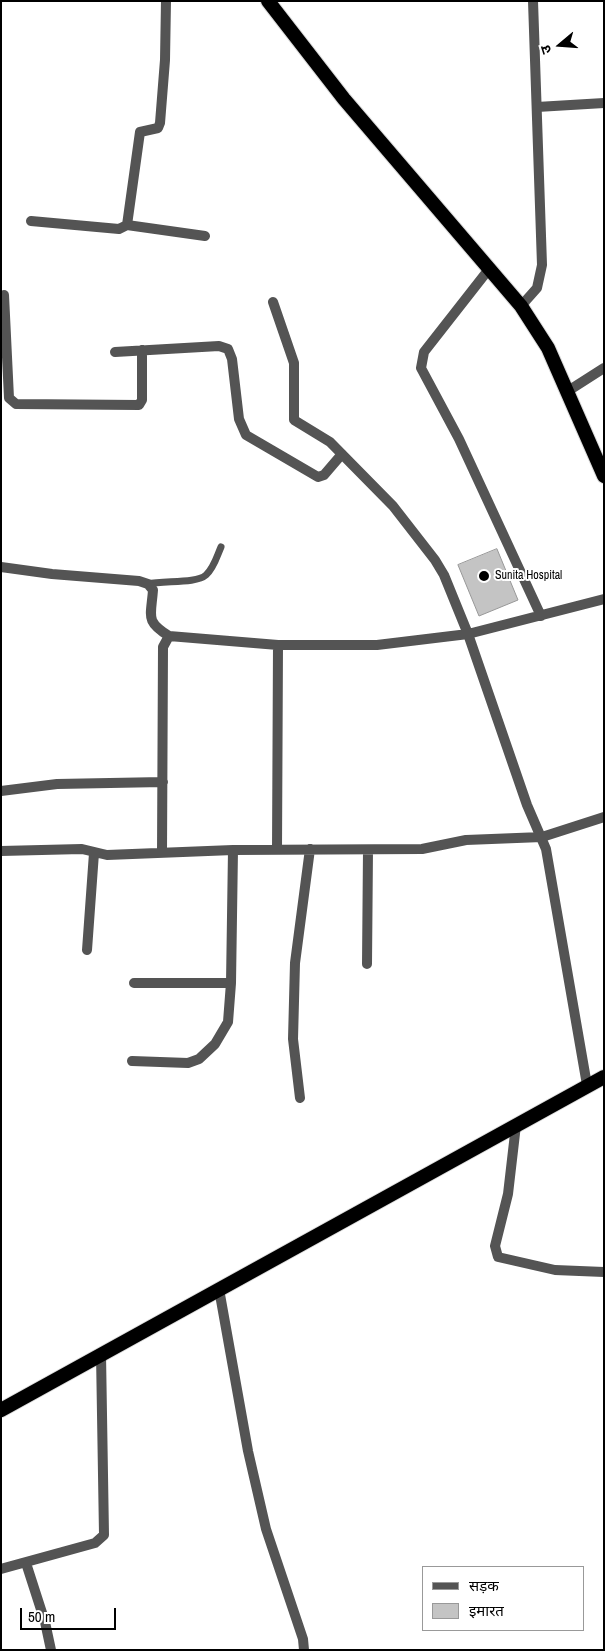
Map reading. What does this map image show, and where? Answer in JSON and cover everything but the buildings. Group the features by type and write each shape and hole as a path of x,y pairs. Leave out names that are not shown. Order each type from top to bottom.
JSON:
{"highway":[{"path":"268,1 351,106 521,306 548,348 604,476"},
{"path":"1,1410 604,1076"}],"street":[{"path":"127,225 140,132 158,128 160,123 165,60 166,1"},
{"path":"521,306 537,288 542,265 534,1"},
{"path":"537,107 604,103"},
{"path":"31,221 119,229 127,225 205,236"},
{"path":"489,269 424,352 420,368 459,439 541,616"},
{"path":"4,295 9,398 16,404 139,405 142,400 142,350"},
{"path":"273,302 294,363 294,420 330,442 393,506 444,575 468,634 526,805 542,837 587,1085"},
{"path":"115,352 219,346 228,349 232,359 239,418 246,435 318,477 324,475 342,454"},
{"path":"568,391 604,368"},
{"path":"1,567 52,574 139,581 148,584 153,590 151,621 153,626 169,636 278,645 377,645 468,634 604,599"},
{"path":"162,853 163,647 169,636"},
{"path":"277,850 278,645"},
{"path":"1,791 57,784 163,782"},
{"path":"1,851 82,849 107,855 233,850 430,848 466,840 542,837 604,817"},
{"path":"300,1098 293,1039 295,963 310,849"},
{"path":"132,1061 188,1063 199,1059 214,1044 228,1022 231,983 233,850"},
{"path":"367,964 368,850"},
{"path":"87,950 94,853"},
{"path":"134,983 231,983"},
{"path":"516,1125 508,1194 495,1246 498,1257 555,1270 604,1272"},
{"path":"219,1289 248,1451 264,1521 303,1639 304,1650"},
{"path":"1,1568 26,1563 95,1543 104,1534 101,1354"},
{"path":"26,1563 45,1622 51,1650"}],"lane":[{"path":"148,584 162,580 197,580 205,576 211,570 221,547"}],"place":[{"name":"Sunita Hospital","path":"484,576"}]}
